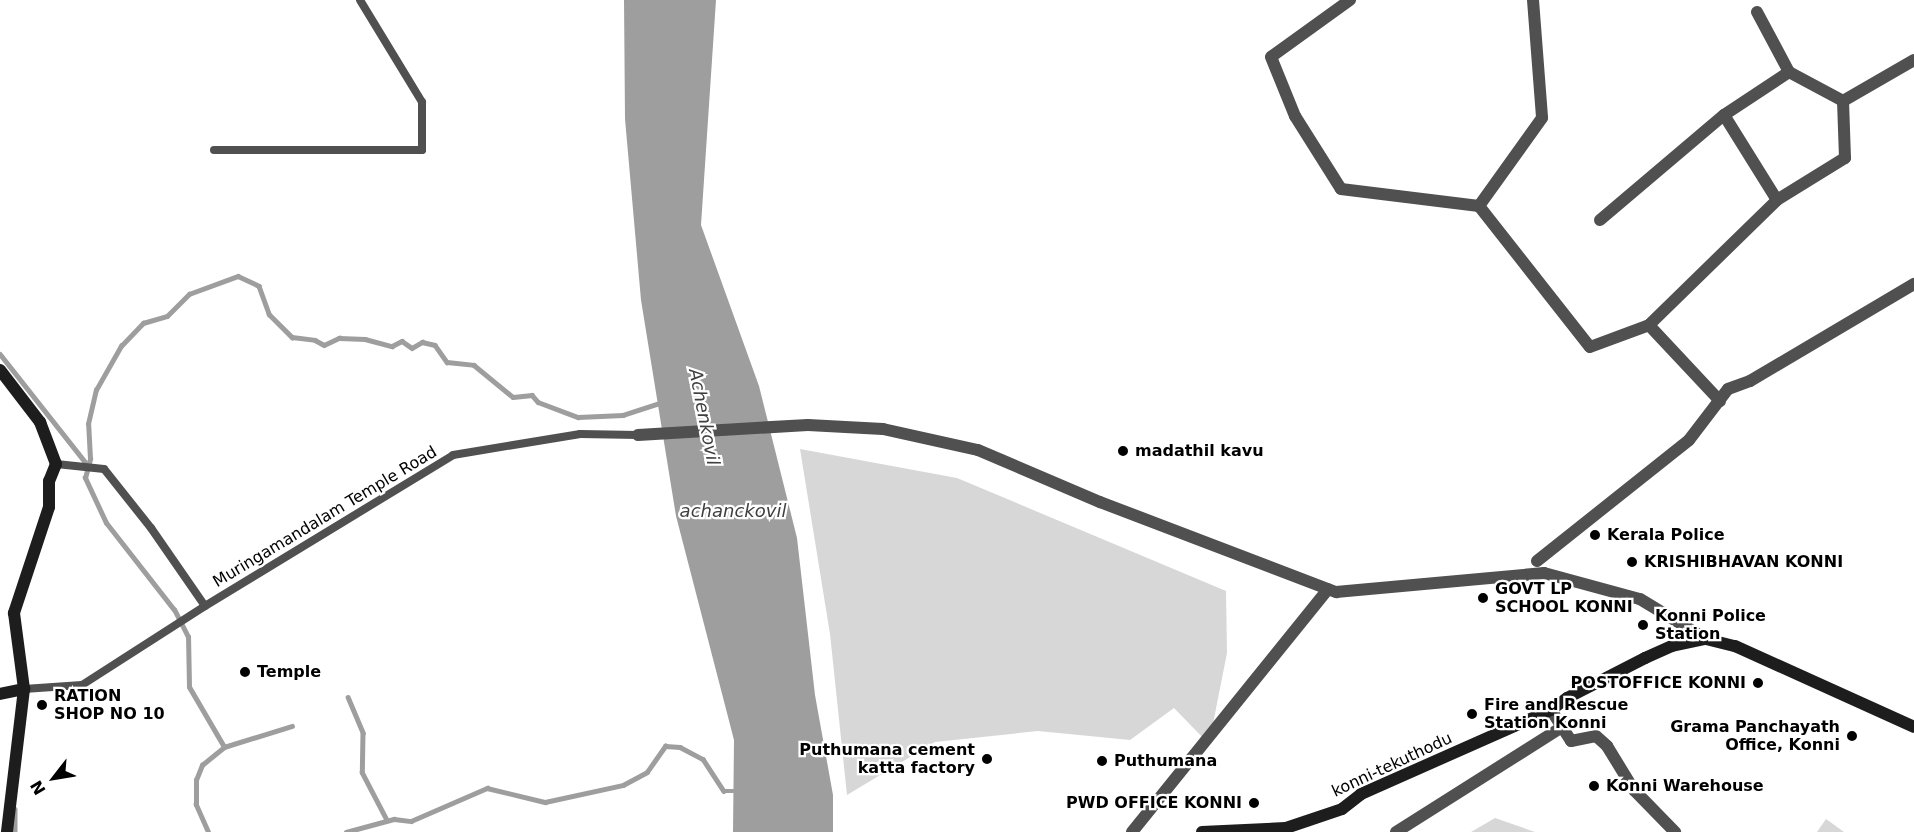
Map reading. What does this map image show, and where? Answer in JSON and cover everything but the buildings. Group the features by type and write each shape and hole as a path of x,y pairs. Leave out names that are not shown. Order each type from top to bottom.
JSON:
{"main road":[{"path":"0,370 40,422 56,464 49,481 49,507 14,613 24,689 7,832"},
{"name":"konni-tekuthodu","path":"1202,832 1286,828 1342,809 1361,794 1551,710 1567,698 1645,658 1672,646 1706,639 1735,646 1914,727"},
{"path":"0,694 24,689"}],"street":[{"path":"1350,0 1271,57 1295,116 1341,189 1479,206 1590,346 1649,325 1777,200 1845,158 1844,100"},
{"path":"1479,206 1542,118 1533,0"},
{"path":"1757,12 1789,72 1844,100"},
{"path":"1844,100 1914,60"},
{"path":"1600,220 1724,115 1789,72"},
{"path":"1724,115 1777,200"},
{"path":"1537,561 1670,457 1728,389 1750,381 1914,284"},
{"path":"1649,325 1720,401"},
{"path":"638,435 808,425 883,429 978,450 1100,502 1336,592 1544,573 1640,598 1706,639"},
{"path":"1132,832 1146,810 1328,589"},
{"path":"1551,710 1571,741 1596,736 1607,746 1634,790 1675,832"},
{"path":"1396,832 1562,727"}],"lane":[{"path":"214,150 423,150 422,102 360,0"},
{"name":"Muringamandalam Temple Road","path":"24,689 82,685 205,606 453,455 580,435 638,435"},
{"name":"Muringamandalam Temple Road","path":"56,464 104,469 151,528 205,606"}],"shaded area":[{"path":"800,449 957,478 1226,591 1227,653 1209,744 1174,708 1130,740 1038,731 935,742 847,795 830,634"},
{"path":"1495,818 1535,832 1471,832"},
{"path":"1826,819 1844,832 1817,832"}],"water":[{"name":"achanckovil","path":"624,0 716,0 701,225 759,386 797,538 815,695 833,795 833,832 733,832 734,740 676,516 641,300 625,119"}],"waterway":[{"path":"224,747 189,687 188,637 174,610 106,523 85,478 90,459 88,424 96,390 121,346 143,323 167,316 189,294 238,276 259,286 269,314 292,337 315,340 324,345 339,338 365,339 392,346 402,341 412,348 422,342 435,345 447,362 474,365 513,397 532,395 538,402 578,417 623,415 661,403"},
{"path":"0,354 90,468"},
{"path":"348,697 363,733 362,772 387,820"},
{"path":"208,832 196,805 196,780 202,765 224,747 292,726"},
{"path":"346,832 394,819 411,821 487,788 545,802 623,785 647,772 665,746 680,747 703,759 724,791 738,791"},
{"path":"15,809 15,832"}],"place":[{"name":"madathil kavu","path":"1123,451"},
{"name":"Kerala Police","path":"1595,535"},
{"name":"KRISHIBHAVAN KONNI","path":"1632,562"},
{"name":"GOVT LP SCHOOL KONNI","path":"1483,598"},
{"name":"Konni Police Station","path":"1643,625"},
{"name":"Temple","path":"245,672"},
{"name":"POSTOFFICE KONNI","path":"1758,683"},
{"name":"RATION SHOP NO 10","path":"42,705"},
{"name":"Fire and Rescue Station Konni","path":"1472,714"},
{"name":"Grama Panchayath Office, Konni","path":"1852,736"},
{"name":"Puthumana cement katta factory","path":"987,759"},
{"name":"Puthumana","path":"1102,761"},
{"name":"Konni Warehouse","path":"1594,786"},
{"name":"PWD OFFICE KONNI","path":"1254,803"}],"water label":[{"name":"Achenkovil","path":"704,417"}]}
